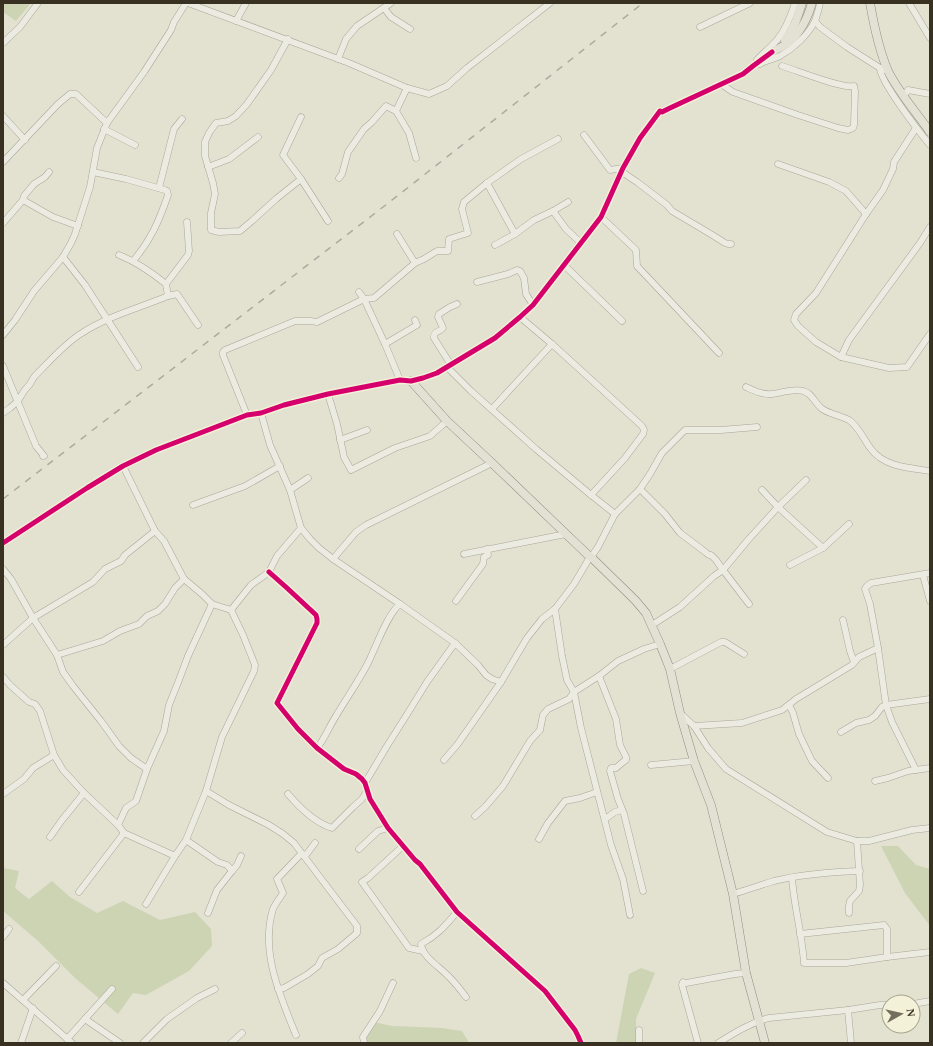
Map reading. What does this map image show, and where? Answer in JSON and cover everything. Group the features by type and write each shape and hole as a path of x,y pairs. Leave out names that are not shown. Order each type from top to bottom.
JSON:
{"main road":[{"path":"772,52 786,39 798,16 802,3"},
{"path":"772,52 790,41 800,30 809,13 812,3"},
{"path":"870,3 884,69 930,132"},
{"path":"411,381 447,421 591,557 635,600 646,613 670,669 680,713 694,761 712,805 733,894 746,973 764,1043"}],"street":[{"path":"3,43 20,27 38,3"},
{"path":"3,335 34,291 63,256 71,243 90,187 97,148 105,126 144,72 187,3 288,39 407,88 429,94 447,86 467,68 550,3"},
{"path":"236,21 246,3"},
{"path":"338,59 346,39 357,26 391,3"},
{"path":"700,27 750,3"},
{"path":"743,74 777,39 785,28 795,3"},
{"path":"3,543 123,466 161,448 247,415 261,413 284,405 328,394 400,380 411,381 431,376 495,338 532,305 601,217 622,170 640,138 660,112 743,74 763,62 780,56 794,46 808,32 815,21 820,3"},
{"path":"909,3 930,38"},
{"path":"384,8 391,17 410,29"},
{"path":"815,21 820,27 847,47 884,69 880,71 885,81 916,128 930,145"},
{"path":"288,39 271,70 247,104 236,116 228,121 216,123 205,142 205,156 215,194 211,213 211,230 214,232 240,231 301,179"},
{"path":"743,74 772,52"},
{"path":"721,84 733,92 798,115 838,128 848,130 852,128 854,125 854,86 844,86 782,66"},
{"path":"396,111 407,88"},
{"path":"904,96 908,90 930,94"},
{"path":"3,162 58,104 70,94 76,94 105,126 135,145"},
{"path":"339,178 342,174 348,152 364,129 386,106 396,111 409,133 416,158"},
{"path":"3,116 25,140"},
{"path":"301,117 283,155 301,179 328,221"},
{"path":"159,188 174,129 182,119"},
{"path":"916,128 894,162 893,169 884,190 866,214 816,293 796,314 794,320 798,326 816,342 840,357 889,368 907,367 930,334"},
{"path":"584,135 610,170 622,170 667,205 672,211 725,243 731,244"},
{"path":"208,167 229,159 258,137"},
{"path":"247,415 223,355 225,350 295,321 317,322 364,299 374,298 415,263 437,250 448,251 449,239 468,233 462,209 464,202 487,183 521,159 558,139"},
{"path":"778,164 829,182 846,191 866,214"},
{"path":"3,223 24,200 24,196 34,184 45,177 49,172"},
{"path":"93,172 126,179 159,188 167,192 168,196 152,233 141,251 133,260"},
{"path":"487,183 515,234"},
{"path":"24,200 53,217 78,226"},
{"path":"495,245 515,234 534,220 568,202"},
{"path":"553,211 566,230 581,243"},
{"path":"601,217 636,250 637,266 719,353"},
{"path":"166,284 188,255 187,222"},
{"path":"840,357 849,340 916,249 930,227"},
{"path":"397,234 415,263"},
{"path":"119,255 133,260 152,272 166,284 168,296"},
{"path":"63,256 85,284 138,367"},
{"path":"564,265 622,321"},
{"path":"477,282 508,274 517,270 524,278 526,294 532,305"},
{"path":"359,292 364,299 385,344 400,380"},
{"path":"3,413 18,401 34,377 73,339 88,329 107,320 168,296 177,294 198,325"},
{"path":"457,304 439,314 438,318 443,328 434,335 434,338 449,366 471,391 536,450 616,514"},
{"path":"520,317 642,426 644,430 643,434 625,458 591,495"},
{"path":"385,344 417,325 414,320"},
{"path":"492,409 552,344"},
{"path":"3,366 36,446 43,456"},
{"path":"746,387 759,393 772,394 793,390 802,391 809,394 821,408 849,420 855,426 872,451 884,461 896,465 930,471"},
{"path":"328,394 337,424 344,457 351,470 395,448 430,436 447,421"},
{"path":"261,413 270,445 290,490 301,528 315,544 333,559 455,643 478,665 486,675 501,682"},
{"path":"444,760 501,682 527,638 542,619 555,610 574,584 598,547 616,514 640,489 662,453 684,430 721,430 757,427"},
{"path":"340,440 367,430"},
{"path":"333,559 356,532 366,525 492,463"},
{"path":"123,466 155,531 164,541 184,579 212,604 231,610 255,665 254,671 222,737 206,791 186,840 146,904"},
{"path":"193,505 245,486 280,466"},
{"path":"290,490 308,478"},
{"path":"652,625 680,607 714,576 723,570 778,507 806,480"},
{"path":"640,489 665,514 680,534 700,548 708,556 711,555 714,558 749,604"},
{"path":"762,490 778,507 823,548"},
{"path":"790,564 823,548 849,524"},
{"path":"231,610 251,585 269,572 277,556 301,528"},
{"path":"3,644 33,618 93,582 105,569 121,561 125,555 155,531"},
{"path":"464,554 566,534"},
{"path":"456,601 483,564 484,557 488,555 487,549"},
{"path":"3,569 11,579 33,618 57,655 67,677 119,746 131,758 147,769"},
{"path":"269,572 316,615 317,619 317,623 294,671 276,703 298,729 317,748 344,769 356,774 365,783 370,799 388,828 420,864 457,912 544,991 575,1030 581,1043"},
{"path":"916,770 892,722 886,705 878,648 870,604 865,589 871,583 930,573"},
{"path":"923,575 930,601"},
{"path":"57,655 103,641 120,631 139,624 147,616 158,611 165,604 175,588 184,579"},
{"path":"118,825 126,808 136,801 147,769 164,731 169,705 188,656 212,604"},
{"path":"317,748 367,664 385,626 400,604"},
{"path":"555,610 567,680 574,692 581,728 604,819 623,879 630,916"},
{"path":"844,620 854,662"},
{"path":"670,669 721,642 725,642 744,654"},
{"path":"365,783 427,682 455,643"},
{"path":"475,816 503,786 530,741 540,730 543,715 548,709 569,699 574,692 599,676 618,661 644,649 660,644"},
{"path":"694,726 742,723 782,710 796,699 852,665 859,657 878,648"},
{"path":"599,676 616,718 620,745 626,757 624,762 616,768 611,768 610,771 637,864 643,891"},
{"path":"3,677 29,702 35,704 40,711 54,755 63,770 84,793 118,825 124,833 175,856"},
{"path":"841,732 856,724 869,720 886,705 930,699"},
{"path":"788,705 793,713 799,734 812,761 828,778"},
{"path":"680,713 694,726 708,748 726,769 827,832 857,841 930,828"},
{"path":"3,794 24,779 33,768 54,755"},
{"path":"651,766 694,761"},
{"path":"875,781 908,771 930,768"},
{"path":"288,794 300,808 324,825 332,828 362,799 367,790"},
{"path":"206,791 229,805 270,825 294,843 357,926 357,933 338,949 322,958 318,966 308,974 284,988 278,989"},
{"path":"539,839 548,823 565,801 597,792"},
{"path":"50,837 84,793"},
{"path":"604,819 615,812 622,810"},
{"path":"359,850 378,831 388,828"},
{"path":"79,892 124,833"},
{"path":"186,840 218,862 227,865 232,871"},
{"path":"849,913 848,906 850,901 859,891 860,885 857,841"},
{"path":"296,1035 278,989 270,954 269,926 274,907 283,893 276,878 301,854 306,855 315,843"},
{"path":"403,846 362,882 410,948 423,950"},
{"path":"208,913 217,890 237,866 241,856"},
{"path":"733,894 792,878 831,872 860,871"},
{"path":"792,878 793,895 804,963 846,963 930,952"},
{"path":"457,912 442,930 421,944 423,950 431,961 446,973 466,997"},
{"path":"800,934 884,925 887,929 887,957"},
{"path":"3,937 9,929"},
{"path":"23,1000 56,966"},
{"path":"698,1043 682,985 683,982 686,983 746,973"},
{"path":"3,982 70,1041 85,1019 112,989"},
{"path":"364,1043 363,1037 380,1011 392,983"},
{"path":"143,1043 167,1019 197,998 215,989"},
{"path":"718,1043 738,1030 769,1018 881,1005"},
{"path":"21,1043 33,1008"},
{"path":"848,1010 851,1043"},
{"path":"85,1019 120,1043"},
{"path":"639,1030 639,1043"},
{"path":"231,1043 242,1033"}],"green space":[{"path":"3,3 31,3 16,21 3,12"},
{"path":"881,846 898,846 916,865 930,869 930,926 905,893"},
{"path":"3,868 19,871 15,888 29,899 52,881 70,897 97,913 123,901 160,920 195,912 211,929 212,946 189,971 146,995 133,993 118,1014 75,978 38,941 3,911"},
{"path":"641,968 655,973 636,1019 636,1043 616,1043 629,974"},
{"path":"369,1021 392,1026 442,1028 462,1031 469,1043 364,1043"}],"railway":[{"path":"3,499 387,204 643,3"}],"cycle path":[{"path":"3,543 123,466 156,450 247,415 261,413 284,405 328,394 400,380 411,381 423,378 437,373 495,338 533,305 601,217 623,168 640,138 660,111 662,112 743,74 772,52"},
{"path":"269,572 316,615 317,619 317,623 277,703 298,729 317,748 344,769 356,774 362,779 365,783 370,799 388,828 420,864 457,912 545,991 575,1030 581,1043"}]}
